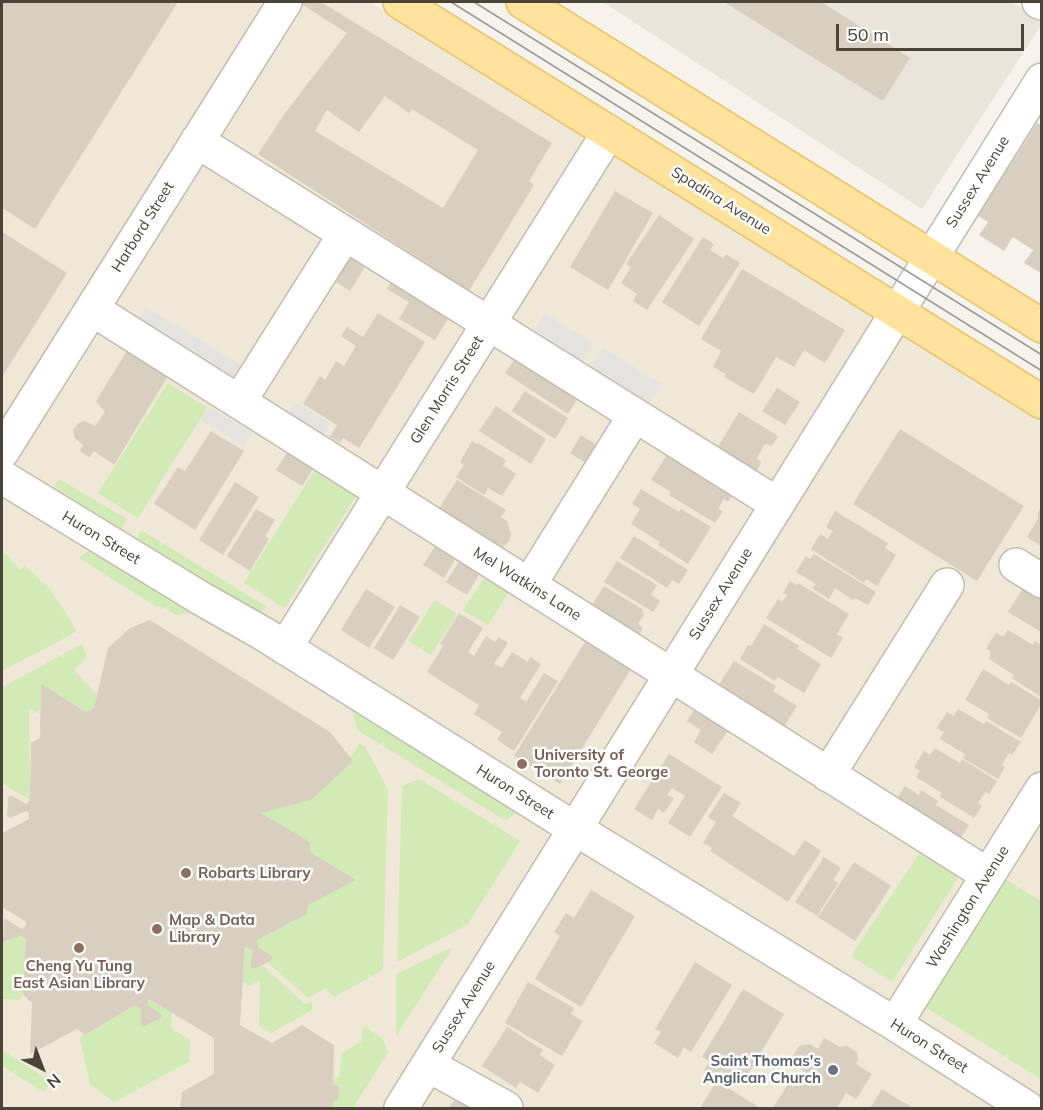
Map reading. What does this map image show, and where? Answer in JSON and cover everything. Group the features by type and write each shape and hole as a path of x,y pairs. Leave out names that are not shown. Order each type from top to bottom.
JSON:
{"main road":[{"name":"Spadina Avenue","path":"400,2 1041,402"},
{"path":"523,2 1041,326"}],"street":[{"name":"Harbord Street","path":"2,452 285,2"},
{"name":"Sussex Avenue","path":"401,1108 1041,81"},
{"name":"Glen Morris Street","path":"285,648 609,132"},
{"path":"197,141 777,504"},
{"path":"239,402 345,234"},
{"name":"Mel Watkins Lane","path":"92,309 988,875"},
{"path":"528,585 635,416"},
{"name":"Huron Street","path":"2,477 285,648 575,829 896,1024 1027,1108"},
{"path":"828,775 947,585"},
{"name":"Washington Avenue","path":"896,1024 1041,789"},
{"path":"428,1065 506,1108"}],"shaded area":[{"name":"University of Toronto St. George","path":"2,2 370,2 1041,419 1041,1108 2,1108"},
{"path":"603,2 1012,2 1041,21 1041,25 922,209"},
{"path":"146,307 244,367 234,383 137,322"},
{"path":"545,313 594,344 580,366 531,335"},
{"path":"603,348 661,384 646,407 589,371"},
{"path":"295,402 330,423 320,441 284,419"},
{"path":"209,407 252,433 244,446 201,420"}],"green space":[{"path":"168,383 207,408 138,518 98,493"},
{"path":"320,462 361,488 285,608 244,583"},
{"path":"59,479 127,519 121,529 54,487"},
{"path":"141,530 267,607 256,616 197,580 136,539"},
{"path":"91,549 194,613 176,615 161,606 157,607 79,558"},
{"path":"5,553 20,570 25,566 49,588 76,632 2,671 2,557"},
{"path":"486,575 510,590 488,625 463,610"},
{"path":"435,600 457,614 431,655 409,641"},
{"path":"82,644 87,657 74,670 97,695 94,708 86,712 41,685 40,714 29,708 30,800 2,783 2,687"},
{"path":"352,711 517,812 506,821 357,730"},
{"path":"360,744 365,746 388,790 383,970 334,997 326,988 308,998 267,962 272,956 258,947 257,940 307,914 308,905 356,880 310,852 310,842 261,813 311,800 352,761 350,758"},
{"path":"419,779 520,841 468,924 397,962 402,786"},
{"path":"919,854 961,873 892,982 851,956"},
{"path":"1005,879 1041,901 1041,1079 925,1007"},
{"path":"21,936 26,938 23,994 19,1000 2,999 2,943"},
{"path":"246,946 253,950 251,967 262,965 305,1004 312,1002 312,1010 271,1033 259,1026 260,980 250,986 243,982"},
{"path":"453,947 396,1036 396,974"},
{"path":"149,999 172,1013 171,1028 190,1040 189,1062 114,1102 90,1084 80,1038 83,1033 86,1035 135,1005 141,1009 143,1027 161,1018 161,1014 147,1005"},
{"path":"363,1026 382,1038 388,1052 353,1108 333,1108 333,1102 338,1100 339,1088 333,1084 333,1080 339,1077 342,1053 362,1041"},
{"path":"2,1050 51,1082 44,1092 2,1066"}],"building":[{"path":"2,2 178,2 35,229 2,208"},
{"path":"298,2 321,2 552,143 529,181 534,185 469,291 258,154 285,113 347,33","holes":["385,96 409,113 412,109 478,150 443,208 315,131 327,110 359,132"]},
{"path":"724,2 821,2 910,58 883,101"},
{"path":"1037,123 1041,125 1041,273 1024,263 1033,250 1013,237 1004,251 979,235 988,222 978,216"},
{"path":"615,191 653,213 608,290 570,267"},
{"path":"659,215 694,239 647,310 633,301 637,294 621,283 631,267 626,264"},
{"path":"2,232 67,273 2,377"},
{"path":"703,237 714,244 710,250 723,258 726,254 740,263 699,326 662,302"},
{"path":"345,252 366,265 350,291 328,277"},
{"path":"742,269 845,330 825,363 804,350 794,367 776,357 754,394 724,377 726,374 713,367 721,351 701,339"},
{"path":"394,277 452,312 435,340 399,319 409,302 387,289"},
{"path":"378,313 425,342 359,448 343,438 340,443 330,437 337,425 303,404 320,376 325,380 336,361 344,366 356,346 341,336 347,327 363,337"},
{"path":"127,351 168,376 114,465 94,451 89,457 80,451 83,445 75,438 73,430 84,421 95,426 105,412 96,401"},
{"path":"519,353 581,393 568,414 505,373"},
{"path":"777,388 800,402 785,425 762,411"},
{"path":"525,391 568,418 555,439 512,411"},
{"path":"496,406 546,439 531,464 479,431"},
{"path":"739,412 778,436 772,446 765,444 757,458 761,463 755,474 716,450"},
{"path":"900,429 1024,506 977,581 853,504"},
{"path":"211,431 244,451 195,530 154,504 178,467 185,471"},
{"path":"581,435 601,448 590,466 570,453"},
{"path":"472,441 506,460 503,465 516,474 502,496 488,488 484,495 456,477 464,465 460,462"},
{"path":"670,450 737,487 728,502 724,499 718,509 723,511 715,523 669,495 671,492 651,480"},
{"path":"288,451 314,467 302,486 276,470"},
{"path":"457,480 506,510 501,517 507,521 511,534 504,546 497,549 435,515"},
{"path":"235,482 259,497 223,555 199,540"},
{"path":"641,489 679,512 681,509 711,527 688,564 658,545 660,542 631,524 640,509 632,504"},
{"path":"1041,507 1041,546 1027,537 1038,519"},
{"path":"256,509 275,520 265,536 269,539 250,571 227,556"},
{"path":"835,511 888,543 885,548 896,555 877,586 866,579 864,583 811,549 820,534 828,539 833,531 826,527"},
{"path":"634,536 688,570 679,584 672,580 667,588 620,558"},
{"path":"439,540 459,553 444,578 423,565"},
{"path":"814,554 876,592 868,605 855,598 853,600 835,588 829,599 812,588 816,584 796,572 806,556 810,559"},
{"path":"462,557 482,570 467,595 446,582"},
{"path":"617,561 657,585 651,595 660,601 653,612 604,582"},
{"path":"790,581 797,585 798,583 849,614 837,634 843,638 831,658 766,618 778,599 782,602 787,595 783,593"},
{"path":"1027,582 1041,591 1041,632 1008,612"},
{"path":"604,586 642,609 644,615 638,624 643,628 638,636 591,607"},
{"path":"366,589 395,607 369,648 341,630"},
{"path":"400,605 420,617 393,660 374,648"},
{"path":"459,613 483,628 468,652 474,656 486,636 495,642 499,637 508,643 494,664 502,668 512,652 528,662 530,657 541,664 520,698 526,702 544,673 558,681 514,751 497,740 502,732 474,714 479,705 427,672 443,646 440,644"},
{"name":"Robarts Library","path":"150,620 330,732 353,761 311,800 261,813 310,842 310,852 356,880 308,905 307,914 257,940 258,947 272,956 272,960 253,969 250,967 253,950 245,947 240,1025 272,1043 302,1025 334,1045 333,1084 339,1087 338,1100 333,1102 333,1108 180,1108 182,1092 214,1074 214,1038 149,999 147,1005 161,1014 161,1018 143,1027 141,1009 135,1005 85,1035 77,1029 30,1054 32,1003 23,994 26,938 21,936 3,942 4,918 22,929 26,922 2,907 2,833 29,819 29,813 26,811 10,818 7,816 8,797 11,795 26,804 30,800 31,743 40,738 41,684 86,712 94,708 108,648 130,628"},
{"path":"764,624 799,646 797,649 821,664 804,693 778,677 775,681 740,659"},
{"path":"586,630 636,661 560,784 514,756 585,642 581,640"},
{"path":"1008,630 1033,645 1035,641 1041,645 1041,697 1012,678 1014,675 989,659 991,651 986,649 991,640 996,633 1003,637"},
{"path":"734,661 776,686 773,691 797,706 779,734 712,696"},
{"path":"983,669 1009,685 1011,682 1041,700 1041,704 1021,738 987,718 989,714 965,700"},
{"path":"699,703 732,725 712,754 694,742 701,730 687,721"},
{"path":"958,709 984,724 986,721 1021,742 1012,755 1009,753 998,779 963,758 965,754 940,739 944,732 937,728 947,712 954,716"},
{"path":"935,748 960,763 962,759 997,781 989,794 985,792 978,803 982,806 974,818 939,796 942,793 916,777 920,771 914,767 924,751 930,755"},
{"path":"669,754 722,787 690,837 668,823 685,796 672,788 667,795 674,798 664,813 658,809 652,820 634,809"},
{"path":"905,786 919,795 921,790 938,801 936,805 969,825 955,847 882,803 889,792 898,797"},
{"path":"724,793 741,803 732,816 794,856 805,840 821,851 788,902 710,851 712,848 703,843 716,822 708,817"},
{"path":"824,857 841,868 833,880 838,883 817,916 795,902"},
{"path":"854,862 891,886 855,941 818,917"},
{"path":"591,890 635,916 581,1007 535,979 560,936 554,932 566,913 574,918"},
{"path":"695,962 732,985 691,1052 684,1047 678,1058 654,1043 661,1032 655,1029"},
{"path":"528,982 574,1008 571,1014 583,1021 562,1056 505,1023"},
{"path":"743,989 784,1014 742,1084 721,1071 716,1078 704,1070 710,1061 702,1057"},
{"path":"507,1027 543,1050 540,1055 555,1065 538,1093 520,1082 516,1088 482,1066"},
{"name":"Saint Thomas's Anglican Church","path":"824,1038 840,1047 847,1046 857,1052 856,1064 872,1074 856,1099 846,1093 837,1108 773,1108 788,1084 793,1087 797,1080 802,1083 808,1074 796,1066 793,1056 799,1046 809,1044 818,1049"},
{"path":"717,1081 760,1108 700,1108"},
{"path":"882,1089 901,1101 914,1108 870,1108"},
{"path":"458,1094 481,1108 449,1108"}],"tram line":[{"path":"451,2 1042,371"},
{"path":"474,2 1042,355"}],"place":[{"name":"University of Toronto St. George","path":"522,764"},
{"name":"Robarts Library","path":"186,873"},
{"name":"Map & Data Library","path":"157,929"},
{"name":"Cheng Yu Tung East Asian Library","path":"79,948"},
{"name":"Saint Thomas's Anglican Church","path":"833,1070"}]}
